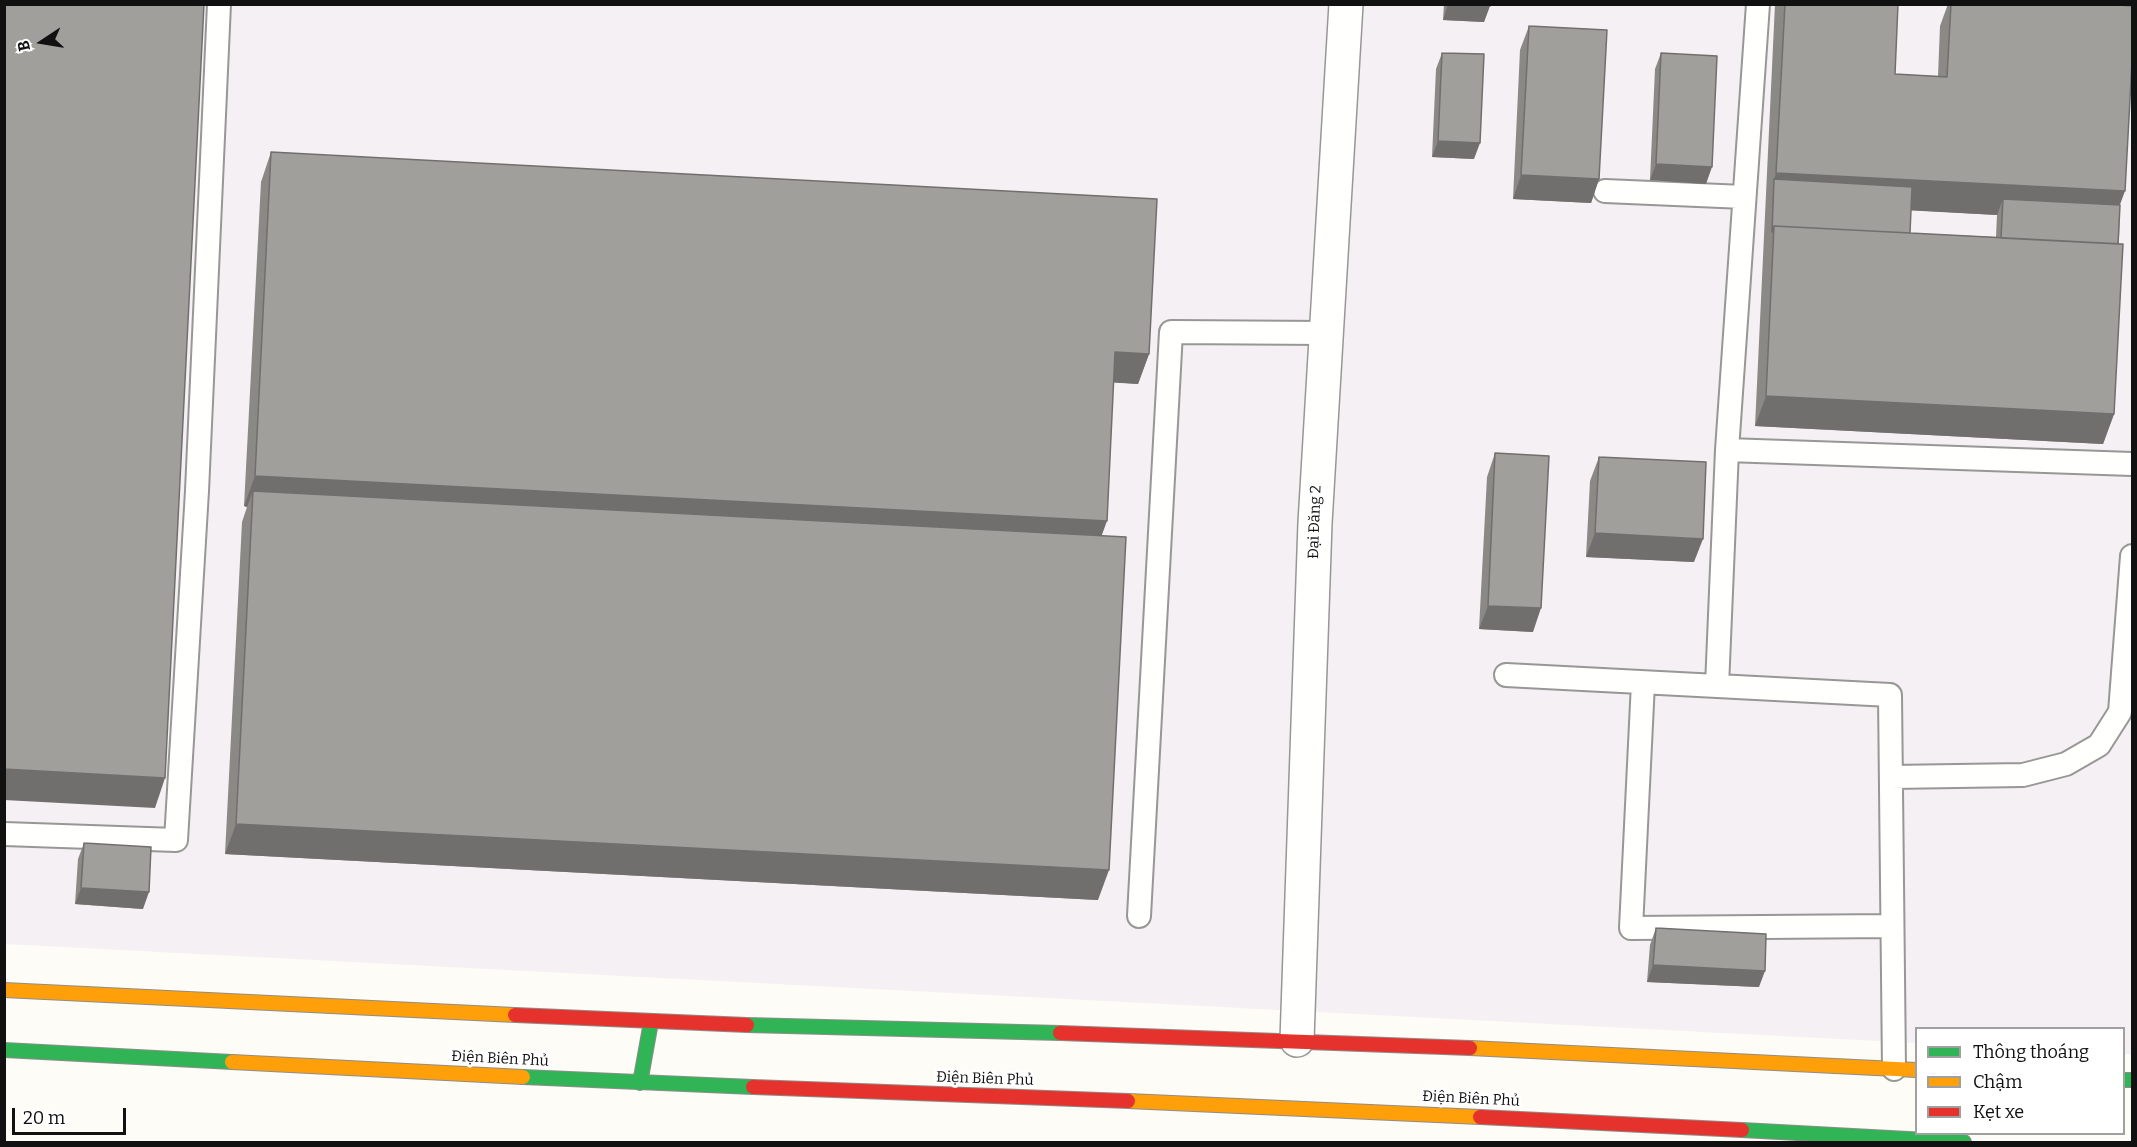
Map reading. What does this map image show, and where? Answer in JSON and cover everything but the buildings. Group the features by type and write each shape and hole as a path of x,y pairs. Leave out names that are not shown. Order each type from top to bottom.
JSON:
{"main road":[{"path":"4,990 651,1022 1297,1040 1915,1070"},
{"path":"640,1083 651,1022"},
{"name":"Điện Biên Phủ","path":"4,1050 640,1083 1276,1106 1964,1143"}],"street":[{"name":"Đại Đăng 2","path":"1297,1040 1315,523 1346,4"}],"lane":[{"path":"4,834 176,840 197,491 219,4"},
{"path":"1717,686 1727,450 1758,4"},
{"path":"1605,191 1744,196"},
{"path":"1139,916 1171,332 1325,333"},
{"path":"1727,450 2133,464"},
{"path":"1891,777 2023,775 2066,764 2098,745 2120,712 2133,556"},
{"path":"1506,675 1890,695 1894,1069"},
{"path":"1643,683 1631,928 1892,926"}],"shaded area":[{"path":"4,5 2132,5 2132,1054 2125,1054 2125,1027 1915,1027 1915,1043 5,944"}],"traffic: fast":[{"path":"640,1083 651,1022"},
{"path":"747,1025 1060,1033"},
{"path":"4,1050 232,1062"},
{"path":"523,1077 753,1087"},
{"path":"2125,1080 2132,1080"},
{"path":"1742,1130 1964,1142"}],"traffic: slow":[{"path":"4,990 515,1015"},
{"path":"1470,1048 1915,1070"},
{"path":"232,1062 523,1077"},
{"path":"1128,1101 1480,1117"}],"traffic: jam":[{"path":"515,1015 747,1025"},
{"path":"1060,1033 1470,1048"},
{"path":"753,1087 1128,1101"},
{"path":"1480,1117 1742,1130"}]}
